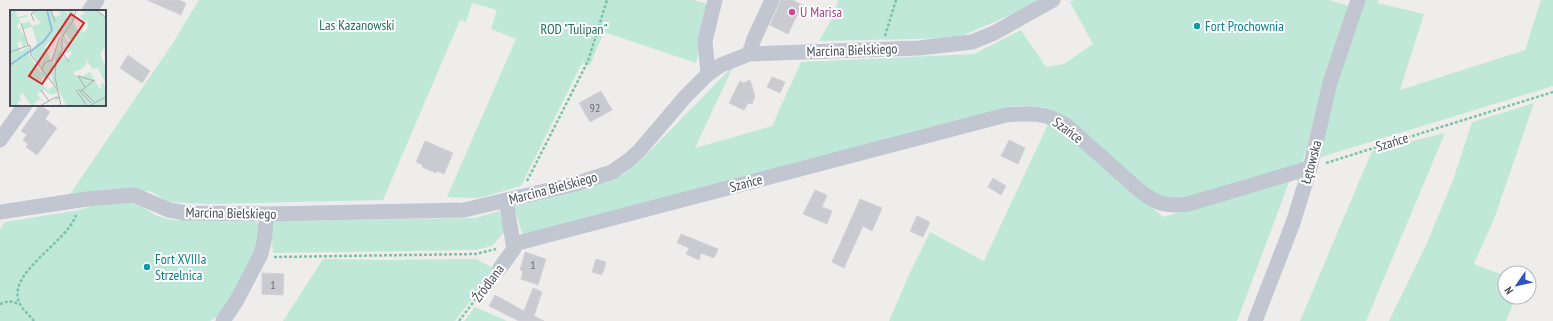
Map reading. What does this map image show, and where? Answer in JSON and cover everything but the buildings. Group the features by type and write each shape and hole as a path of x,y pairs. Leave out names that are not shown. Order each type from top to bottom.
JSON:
{"street":[{"path":"90,10 97,0"},
{"path":"708,74 705,41 716,0"},
{"path":"749,54 754,39 772,0"},
{"name":"Marcina Bielskiego","path":"0,212 74,200 134,195 169,210 186,213 267,214 464,210 575,184 612,172 639,151 685,97 708,74 721,65 749,54 919,48 972,42 994,33 1053,0"},
{"name":"Łętowska","path":"1255,321 1293,223 1310,168 1330,83 1358,0"},
{"path":"0,140 24,106"},
{"name":"Szańce","path":"514,244 760,179 1012,115 1031,113 1043,114 1055,118 1066,125 1140,191 1150,199 1163,204 1175,206 1188,204 1310,168"},
{"path":"506,201 514,244"},
{"path":"223,321 237,300 260,257 264,242 267,214"},
{"name":"Źródlana","path":"500,268 514,249 514,244"}],"path":[{"path":"523,197 526,184 588,61 607,0"},
{"path":"882,49 891,13 896,0"},
{"name":"Szańce","path":"1310,168 1553,92"},
{"path":"34,321 20,304 16,290 23,276 65,233 76,216 74,200"},
{"path":"260,257 476,254 514,244"},
{"name":"Źródlana","path":"459,321 500,268"},
{"path":"0,304 9,301 20,304"}],"green space":[{"path":"199,0 694,0 710,5 696,63 604,32 590,65 582,63 521,186 479,198 447,197 516,39 491,29 497,10 472,3 466,22 460,20 383,200 210,204 168,202 150,191 107,195 70,194 173,43"},
{"path":"838,0 1046,0 957,38 819,41 835,13"},
{"path":"1074,0 1329,0 1349,6 1301,167 1185,199 1161,199 1058,113 1043,107 1015,106 523,236 514,207 622,175 642,159 734,65 695,148 772,126 801,62 974,54 1021,30 1046,67 1064,64 1093,44 1070,2"},
{"path":"1364,0 1378,0 1377,3 1424,14 1400,90 1525,50 1541,0 1553,0 1553,86 1318,158 1328,112"},
{"path":"1534,103 1494,219 1474,264 1497,273 1497,305 1513,305 1506,321 1389,321 1427,243 1453,180 1472,122"},
{"path":"1050,120 1163,217 1291,177 1237,321 889,321 930,232 984,261"},
{"path":"1445,133 1366,321 1300,321 1372,151"},
{"path":"132,200 155,215 171,220 244,219 255,221 260,226 260,249 226,311 210,321 0,321 0,229 5,222"},
{"path":"499,211 505,231 492,246 476,250 273,253 271,225 274,221 476,218"},
{"path":"323,259 476,259 495,269 455,321 283,321"},
{"path":"475,307 507,321 464,321"}],"place":[{"name":"U Marisa","path":"792,12"},
{"name":"Fort Prochownia","path":"1197,26"},
{"name":"Fort XVIIIa Strzelnica","path":"147,267"}],"park label":[{"name":"Las Kazanowski","path":"357,25"},
{"name":"ROD \"Tulipan\"","path":"574,29"}]}
